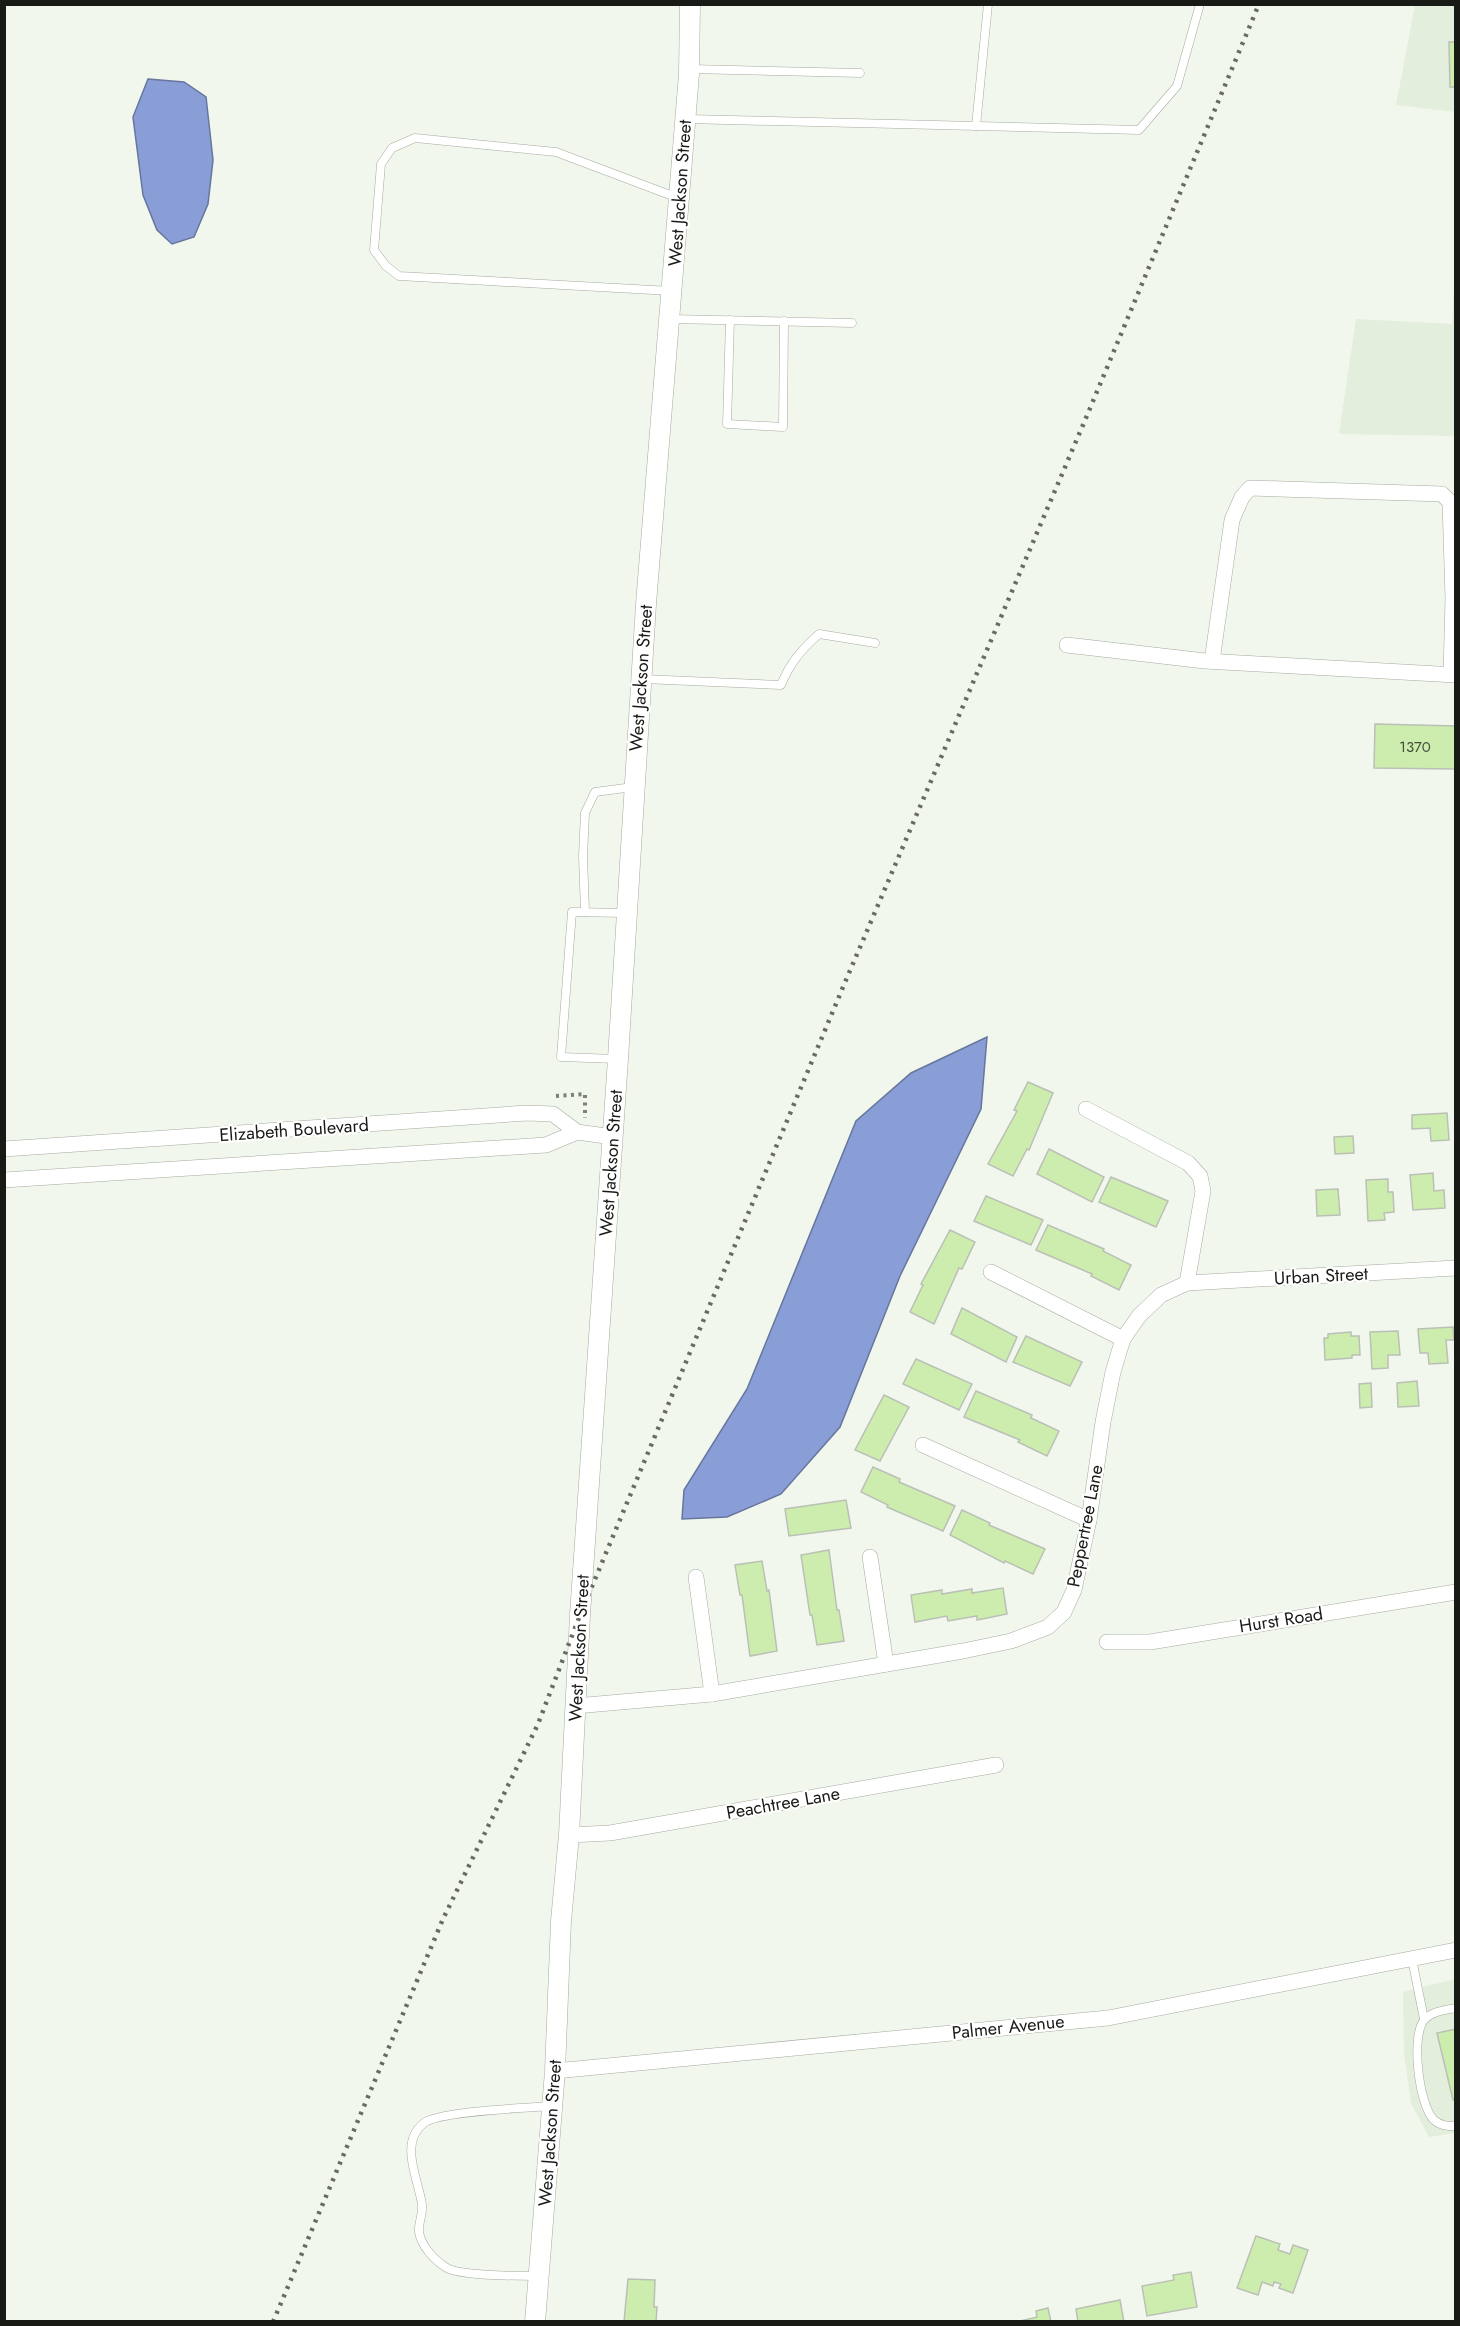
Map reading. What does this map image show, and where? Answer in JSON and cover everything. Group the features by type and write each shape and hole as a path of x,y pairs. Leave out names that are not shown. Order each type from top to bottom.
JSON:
{"street":[{"name":"West Jackson Street","path":"535,2322 555,2071 561,1921 569,1835 575,1706 641,679 658,432 670,319 685,119 690,4"},
{"path":"1067,645 1212,661 1453,674 1454,577 1450,502 1442,494 1250,488 1242,497 1232,520 1212,661"},
{"path":"1086,1109 1188,1163 1200,1176 1203,1191 1187,1283"},
{"name":"Elizabeth Boulevard","path":"4,1149 527,1113 554,1114 577,1132 613,1137"},
{"name":"Elizabeth Boulevard","path":"4,1180 546,1145 577,1132"},
{"name":"Urban Street","path":"1187,1283 1455,1268"},
{"path":"991,1272 1123,1339"},
{"name":"Peppertree Lane","path":"575,1706 712,1694 963,1651 1011,1641 1048,1627 1064,1612 1074,1590 1089,1521 1103,1422 1113,1372 1123,1339 1139,1316 1161,1294 1187,1283"},
{"path":"923,1445 1089,1521"},
{"path":"870,1557 886,1664"},
{"path":"696,1577 712,1694"},
{"name":"Hurst Road","path":"1107,1642 1150,1642 1455,1592"},
{"name":"Peachtree Lane","path":"569,1835 610,1833 996,1765"},
{"name":"Palmer Avenue","path":"555,2071 1108,2018 1455,1950"}],"lane":[{"path":"976,126 988,4"},
{"path":"685,119 1139,130 1177,86 1200,4"},
{"path":"688,69 860,73"},
{"path":"672,291 399,276 386,266 374,250 381,164 392,148 415,138 556,152 679,198"},
{"path":"670,319 852,323"},
{"path":"730,320 727,424 783,427 784,321"},
{"path":"641,679 781,685 789,666 799,651 819,634 875,643"},
{"path":"585,912 582,856 585,813 595,792 634,787"},
{"path":"618,1059 561,1057 572,912 627,913"},
{"path":"1412,1959 1424,2019 1419,2032 1417,2066 1426,2103 1433,2119 1444,2127 1455,2126"},
{"path":"1424,2019 1434,2013 1455,2008"},
{"path":"540,2276 490,2275 448,2269 431,2255 419,2233 422,2208 418,2183 410,2158 415,2135 425,2122 456,2114 552,2106"}],"shaded area":[{"path":"1415,5 1455,5 1455,112 1396,105"},
{"path":"1455,259 1455,436 1339,434 1356,319 1452,324"},
{"path":"1455,1979 1455,2133 1429,2137 1411,2103 1404,2053 1403,1992"}],"water":[{"path":"148,79 184,82 206,97 213,160 208,204 194,237 172,244 157,230 143,195 133,117"},
{"path":"987,1037 981,1109 900,1276 840,1427 781,1494 727,1517 682,1519 684,1490 747,1389 856,1121 911,1073"}],"building":[{"path":"1449,42 1456,42 1456,87 1450,87"},
{"path":"1375,724 1456,726 1456,769 1374,768"},
{"path":"1028,1082 1053,1093 1029,1150 1027,1149 1013,1176 988,1164 1017,1111 1014,1110"},
{"path":"1447,1113 1449,1140 1431,1141 1430,1128 1412,1129 1412,1115"},
{"path":"1353,1136 1354,1153 1335,1154 1334,1137"},
{"path":"1049,1149 1104,1177 1092,1202 1037,1174"},
{"path":"1433,1173 1434,1191 1444,1190 1445,1208 1413,1210 1410,1175"},
{"path":"1111,1177 1168,1201 1156,1227 1099,1202"},
{"path":"1388,1179 1388,1192 1393,1192 1394,1212 1384,1213 1385,1220 1368,1221 1366,1180"},
{"path":"1338,1189 1340,1215 1317,1216 1316,1190"},
{"path":"986,1196 1043,1220 1031,1245 974,1221"},
{"path":"1048,1225 1104,1249 1103,1251 1131,1265 1119,1290 1091,1276 1092,1274 1036,1250"},
{"path":"950,1230 975,1242 962,1269 959,1268 934,1324 910,1312 923,1285 921,1284"},
{"path":"962,1308 1017,1337 1006,1362 951,1334"},
{"path":"1453,1327 1454,1340 1446,1340 1448,1363 1429,1364 1428,1353 1420,1353 1418,1329"},
{"path":"1398,1331 1400,1355 1388,1355 1388,1368 1372,1369 1370,1332"},
{"path":"1351,1332 1351,1336 1359,1336 1360,1355 1352,1355 1352,1358 1325,1360 1324,1338 1328,1338 1328,1334"},
{"path":"1026,1336 1082,1362 1070,1386 1013,1362"},
{"path":"916,1359 972,1384 959,1410 903,1384"},
{"path":"1417,1381 1419,1406 1398,1407 1397,1383"},
{"path":"1371,1383 1372,1407 1360,1408 1359,1384"},
{"path":"976,1391 1032,1415 1031,1418 1059,1431 1047,1456 1018,1442 1020,1440 964,1417"},
{"path":"884,1395 909,1407 880,1461 855,1450"},
{"path":"873,1467 900,1479 899,1482 955,1506 943,1531 887,1507 888,1505 861,1492"},
{"path":"846,1500 851,1528 789,1536 785,1509"},
{"path":"962,1510 990,1523 989,1525 1045,1549 1033,1574 1005,1561 1004,1563 950,1535"},
{"path":"829,1550 837,1610 839,1610 844,1641 817,1645 801,1555"},
{"path":"762,1561 767,1591 769,1590 777,1651 750,1656 742,1595 740,1595 735,1565"},
{"path":"1003,1588 1007,1614 977,1620 977,1616 948,1621 947,1616 915,1622 911,1595 942,1590 942,1594 972,1589 972,1593"},
{"path":"1456,2029 1456,2100 1453,2100 1437,2033"},
{"path":"1256,2236 1280,2244 1278,2250 1290,2254 1293,2245 1308,2250 1293,2293 1279,2288 1281,2284 1274,2282 1273,2286 1262,2282 1258,2295 1237,2288"},
{"path":"1191,2272 1197,2307 1147,2316 1142,2286 1174,2280 1173,2275"},
{"path":"628,2279 655,2280 656,2322 624,2322"},
{"path":"1120,2300 1124,2322 1078,2322 1076,2309"},
{"path":"1048,2308 1051,2322 1016,2322 1037,2317 1036,2311"}],"railway":[{"path":"273,2322 443,1919 538,1724 580,1615 846,980 1083,425 1259,4"}]}
